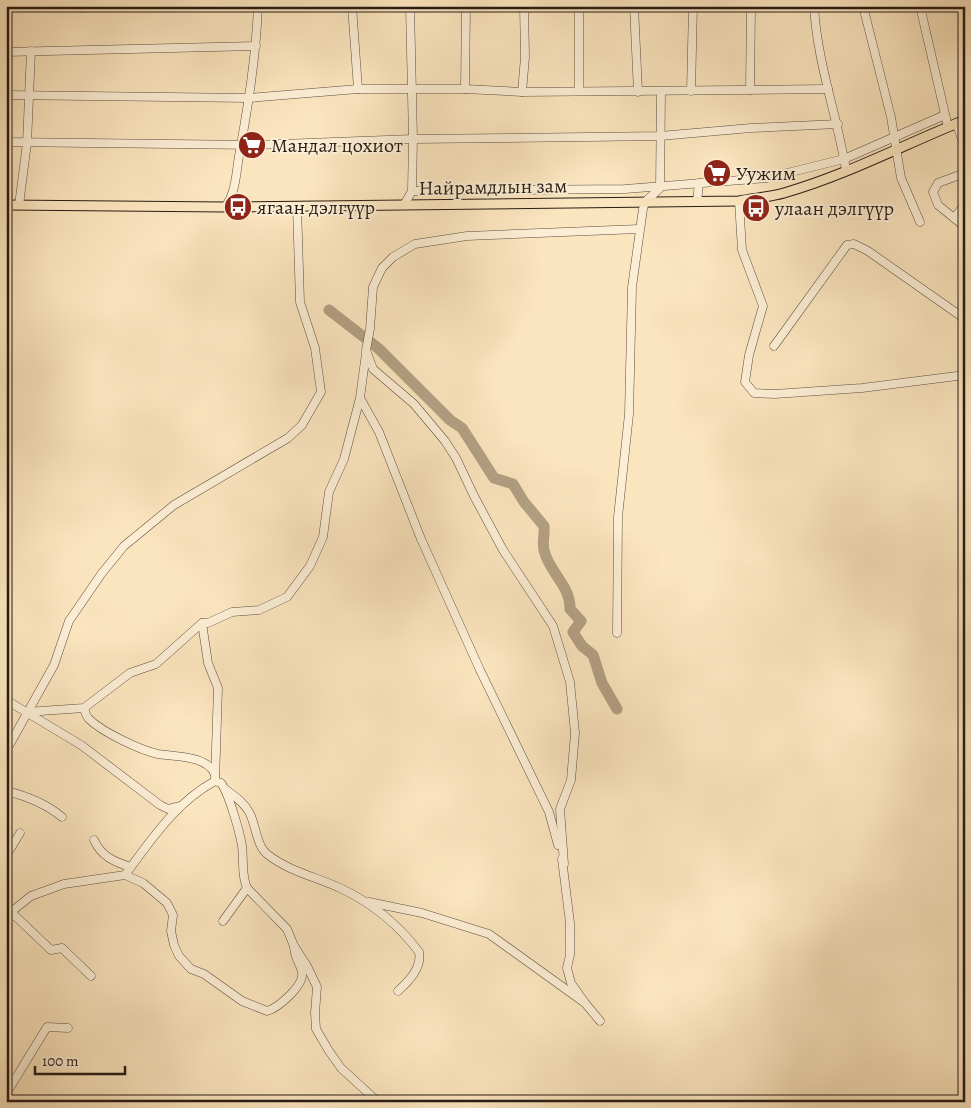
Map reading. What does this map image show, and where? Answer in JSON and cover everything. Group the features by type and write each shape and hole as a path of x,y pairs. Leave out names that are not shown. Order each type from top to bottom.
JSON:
{"main road":[{"name":"Найрамдлын зам","path":"6,205 225,207 739,201 783,193 898,150 956,123"}],"street":[{"path":"77,6 80,8 113,6"},
{"path":"225,207 232,198 242,144 256,46 258,6"},
{"path":"352,6 358,89"},
{"path":"404,205 412,191 413,139 410,6"},
{"path":"465,89 466,6"},
{"path":"522,92 525,58 524,6"},
{"path":"579,6 579,91"},
{"path":"634,6 638,92"},
{"path":"691,90 692,6"},
{"path":"750,90 751,6"},
{"path":"814,6 818,45 838,124 846,170"},
{"path":"863,6 895,136 901,178 920,222"},
{"path":"920,6 945,115 956,123 965,147"},
{"path":"6,52 256,46"},
{"path":"19,205 27,144 31,51"},
{"path":"6,95 249,98 358,89 661,92 828,89"},
{"path":"617,633 618,516 629,414 632,287 639,229 645,202 660,186 661,92"},
{"path":"412,191 625,189 767,178 844,159 945,115"},
{"path":"6,142 27,144 242,144 413,139 660,136 838,124"},
{"path":"965,173 938,184 933,192 938,205 965,227"},
{"path":"697,202 699,183"},
{"path":"739,201 742,250 763,306 749,355 745,382 754,393 776,394 862,388 965,375"},
{"path":"954,218 965,204"},
{"path":"6,751 26,712 54,665 70,620 102,573 124,546 174,505 288,438 302,425 322,392 319,365 300,302 297,206"},
{"path":"26,712 84,708 130,673 156,664 202,623 208,623 232,612 259,610 287,597 302,578 323,537 329,492 344,459 360,398 370,329 373,287 377,276 393,257 416,244 467,236 639,229"},
{"path":"774,346 847,245 854,244 868,251 965,319"},
{"path":"366,350 373,369 414,404 445,441 456,458 503,550 553,626 570,682 575,733 571,780 560,809 570,923 570,955 567,968 571,984 600,1021"},
{"path":"360,398 379,432 421,539 480,670 549,812 564,864"},
{"path":"125,875 160,829 181,806 215,778 218,688 208,663 202,623"},
{"path":"6,700 81,745 160,805 168,809 181,806"},
{"path":"84,708 87,718 117,737 156,754 193,759 207,765 215,778 246,808 261,845 267,854 304,876 338,888 366,902 396,925 419,952 420,957 416,970 398,990"},
{"path":"225,789 238,829 242,848 244,880 247,888 287,929 294,946 308,966 317,987 316,1029 341,1068 378,1102"},
{"path":"6,790 40,802 62,817"},
{"path":"6,856 20,833"},
{"path":"94,840 98,850 114,862 131,867"},
{"path":"91,976 62,948 51,950 8,914 31,896 64,884 125,875 143,883 168,902 173,915 171,931 174,945 179,956 191,969 204,974 242,1000 267,1011 276,1008 301,982 302,972 295,958 294,946"},
{"path":"223,921 247,888"},
{"path":"366,902 422,913 489,934 585,1003"},
{"path":"6,1094 47,1027 68,1028"}],"waterway":[{"path":"6,9 34,6"},
{"path":"329,310 378,348 450,420 462,428 494,478 513,484 524,502 544,526 543,547 546,558 567,593 570,609 581,621 573,632 582,646 593,655 602,683 617,709"}],"place":[{"name":"Мандал цохиот","path":"252,145"},
{"name":"Уужим","path":"717,173"},
{"name":"ягаан дэлгүүр","path":"238,207"},
{"name":"улаан дэлгүүр","path":"756,208"}]}
